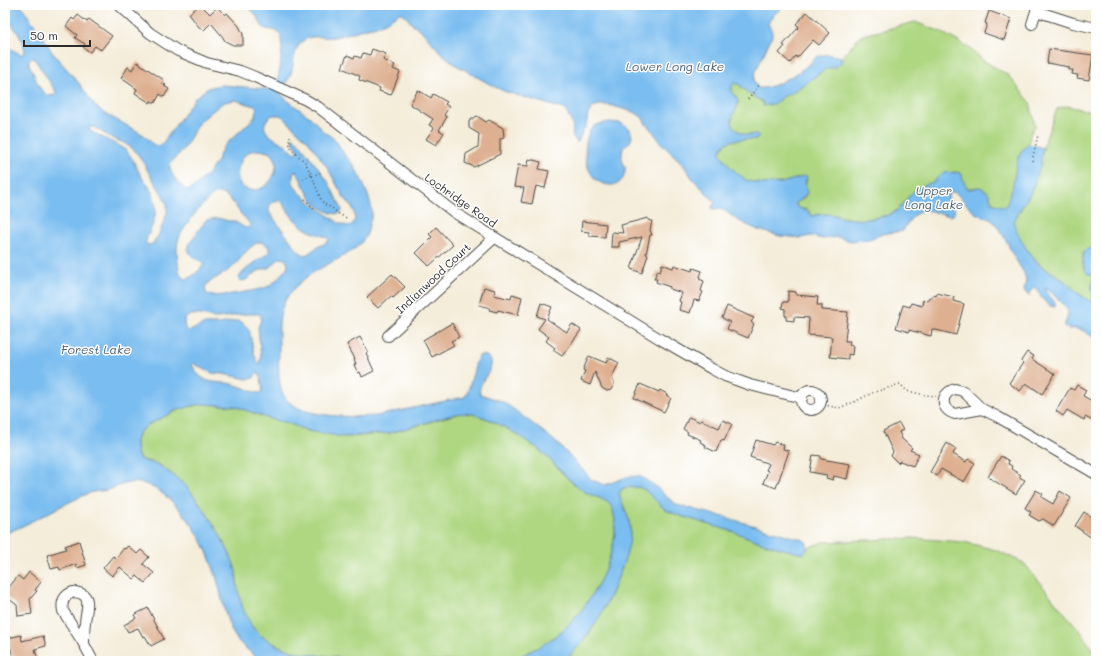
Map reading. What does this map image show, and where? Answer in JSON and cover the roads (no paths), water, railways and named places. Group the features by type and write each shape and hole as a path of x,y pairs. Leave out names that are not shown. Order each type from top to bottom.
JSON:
{"street":[{"name":"Lochridge Road","path":"119,5 150,33 178,51 207,63 240,71 269,82 318,107 455,213 712,370 739,381 802,398"},
{"path":"1032,24 1037,8 1073,23 1096,28"},
{"name":"Indianwood Court","path":"388,336 494,238"},
{"path":"982,409 951,413 945,407 944,397 951,390 959,389 963,391 982,409 998,416 1096,474"},
{"name":"Lochridge Road","path":"808,391 814,391 819,394 821,401 820,404 813,410 802,404 802,398 808,391"},
{"path":"84,644 84,624 88,603 84,596 77,592 73,592 63,599 63,611 93,661"}],"water":[{"name":"Forest Lake","path":"5,5 21,5 52,52 78,82 95,106 104,113 144,135 154,145 159,146 163,143 195,98 208,88 223,85 266,89 276,83 281,59 282,44 280,35 277,31 263,27 255,14 245,5 787,5 774,15 768,24 772,31 772,36 755,73 754,81 758,88 770,87 784,81 803,69 815,58 822,55 842,57 841,63 835,67 826,69 774,104 763,106 763,102 751,95 738,84 734,83 732,86 732,92 738,100 738,103 732,118 734,127 741,133 747,135 757,134 759,136 756,139 734,140 725,144 720,153 730,167 746,180 764,184 782,183 807,176 805,184 807,193 796,203 798,208 808,212 812,216 828,214 843,218 867,219 878,218 896,211 915,190 929,183 935,182 937,178 948,172 961,173 967,188 970,189 980,187 988,192 992,203 1005,207 1012,188 1017,162 1021,151 1029,144 1043,148 1041,164 1030,194 1020,209 1014,224 1025,247 1041,266 1060,277 1080,295 1092,302 1093,277 1085,271 1083,258 1085,250 1089,248 1096,248 1096,340 1083,331 1068,329 1064,326 1068,310 1047,288 1045,289 1055,303 1055,307 1048,304 1034,287 1029,296 1024,291 1026,280 1024,273 997,226 992,220 975,213 956,193 952,192 949,194 948,198 955,211 953,215 950,216 928,210 918,212 903,231 882,234 866,240 851,241 837,237 822,239 811,236 801,238 780,236 758,230 739,221 721,208 713,209 712,207 715,202 693,179 682,163 662,144 642,117 634,112 609,105 599,105 593,107 588,114 586,127 577,142 573,135 571,120 564,109 506,92 456,65 441,53 421,30 411,23 403,13 400,13 378,26 334,37 307,38 300,44 296,51 290,76 282,89 281,94 314,120 324,132 332,137 352,163 368,195 372,216 367,234 357,247 304,279 286,298 281,311 279,325 279,377 283,394 289,402 299,408 325,415 376,416 465,397 477,359 479,356 483,355 488,357 491,361 491,365 481,384 480,394 503,402 550,437 592,480 605,485 627,477 638,476 655,486 677,505 804,540 807,544 807,548 804,553 798,553 766,544 668,511 645,490 639,487 623,488 619,495 628,516 630,525 628,550 615,585 594,626 577,648 564,661 506,661 530,652 544,644 564,629 574,619 585,606 603,575 614,541 615,525 613,511 610,504 588,493 572,482 538,449 522,437 484,417 464,413 390,433 344,437 308,431 234,406 204,404 175,411 148,425 139,432 136,441 137,453 139,458 143,461 157,464 173,475 186,486 201,505 218,531 232,559 243,609 251,625 260,635 276,645 294,652 366,661 261,661 241,644 233,634 226,616 214,570 205,547 196,531 183,513 167,497 149,485 129,483 109,490 93,492 5,534 5,46 21,54 25,53 23,43 18,34 12,25 5,19","holes":["31,58 34,58 56,92 55,95 48,96 40,88 29,65","235,100 255,106 257,111 254,118 223,147 217,161 209,173 190,190 185,189 172,174 170,164 185,147 199,122 221,104","273,115 282,116 309,142 327,167 343,196 352,207 355,218 352,225 347,226 339,223 298,191 293,183 294,171 296,171 312,200 322,209 335,214 341,213 342,210 327,180 298,141 292,137 294,144 298,149 296,153 267,133 265,125 266,121","90,127 93,127 132,148 139,156 163,196 167,204 167,213 159,234 153,244 147,245 146,243 154,220 156,208 153,194 131,157 123,148 92,132 89,129","255,150 265,151 272,155 276,162 275,172 271,180 265,186 258,189 251,190 244,188 240,183 238,176 239,166 245,155","217,193 225,195 231,200 248,222 250,227 245,228 234,221 217,218 206,220 188,247 190,254 204,264 196,273 185,279 180,274 179,269 177,253 178,241 181,233 190,220 207,201","280,200 293,218 301,225 310,231 328,238 329,240 305,255 299,252 269,212 270,206 274,202","258,242 266,244 269,252 244,271 238,279 240,281 246,280 258,271 272,266 279,258 286,261 288,264 287,268 270,286 228,295 209,295 205,288 206,285 233,267 251,247","246,314 260,314 261,320 258,327 261,358 259,363 254,353 249,329 243,323 235,321 219,324 205,324 190,331 186,329 184,324 186,318 193,315 223,318","193,363 211,373 247,379 254,378 258,372 262,381 262,392 259,393 228,383 206,380 196,372 192,364"]},
{"path":"609,122 621,123 630,129 632,137 630,142 624,146 622,154 625,173 621,181 615,185 603,184 596,180 588,167 585,150 588,135 592,128 595,125"}],"water label":[{"name":"Lower Long Lake","path":"675,66"},
{"name":"Upper Long Lake","path":"934,197"}]}
